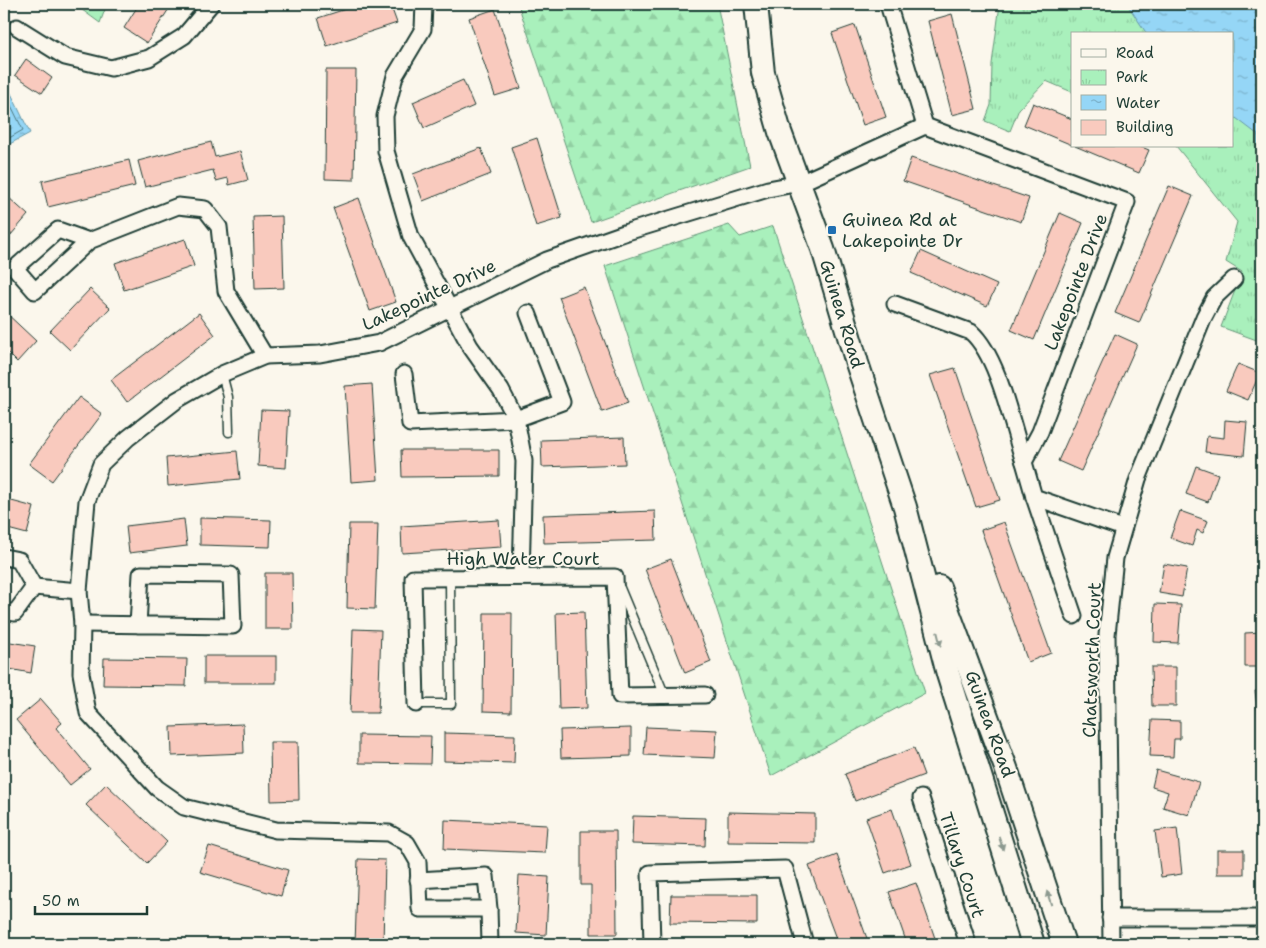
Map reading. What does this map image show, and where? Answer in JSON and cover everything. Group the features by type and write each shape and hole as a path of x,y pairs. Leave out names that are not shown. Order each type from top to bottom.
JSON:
{"main road":[{"name":"Guinea Road","path":"756,4 764,73 780,132 800,183 905,507 948,674 1033,944"},
{"name":"Guinea Road","path":"905,507 928,559 1006,768 1064,944"}],"street":[{"path":"17,27 65,57 112,68 149,58 184,36 211,4"},
{"path":"424,4 423,28 395,76 385,116 386,151 411,237 470,346 501,390 516,419 524,461 521,576"},
{"path":"888,4 925,126"},
{"name":"Lakepointe Drive","path":"418,880 418,862 407,843 389,833 276,830 184,807 157,788 88,713 81,674 82,624 78,591 87,501 101,464 128,438 176,400 222,374 266,356 320,354 379,343 547,260 627,232 768,189 800,183 925,126 1126,202 1040,432 1024,462"},
{"path":"89,241 58,230 16,268 35,291 89,241 178,206 206,209 219,227 226,291 266,356"},
{"name":"Chatsworth Court","path":"1110,918 1107,635 1114,567 1123,528 1138,479 1204,317 1214,298 1234,279"},
{"path":"895,304 971,332 980,340 995,369 1034,497 1074,616"},
{"path":"404,374 410,424 516,419 562,402 528,313"},
{"path":"1034,497 1123,528"},
{"path":"4,557 19,560 34,587"},
{"path":"82,624 138,625 233,626 231,575 141,574 138,625"},
{"name":"High Water Court","path":"416,704 413,578 615,577 620,696 705,696"},
{"path":"34,587 78,591"},
{"path":"4,611 15,613 34,587"},
{"name":"Tillary Court","path":"921,798 968,944"},
{"path":"652,944 650,873 785,869 805,944"},
{"path":"489,909 420,909 418,880 486,876 489,909 490,944"},
{"path":"1111,944 1110,918 1262,918"}],"lane":[{"path":"222,374 228,396 229,432"},
{"path":"615,577 665,696"},
{"path":"416,704 451,704 450,578"}],"green space":[{"path":"74,4 107,4 100,23"},
{"path":"518,4 717,4 750,166 591,222"},
{"path":"1000,4 1262,4 1262,342 1221,327 1242,272 1226,262 1237,222 1178,148 1234,148 1234,32 1071,32 1071,92 1046,81 1019,109 1010,131 985,121 991,105 992,64"},
{"path":"729,225 740,237 773,226 925,693 771,776 605,266"}],"water":[{"path":"1127,4 1262,4 1262,184 1258,175 1257,134 1234,117 1234,32 1146,32"},
{"path":"7,85 30,133 4,147 4,87"}],"building":[{"path":"139,4 172,4 147,43 124,28"},
{"path":"361,4 390,4 397,23 327,46 318,18"},
{"path":"495,9 521,88 495,96 469,18"},
{"path":"952,14 976,109 952,115 928,21"},
{"path":"855,25 886,117 863,125 832,33"},
{"path":"26,59 52,78 42,93 15,75"},
{"path":"326,70 356,70 354,180 325,179"},
{"path":"463,80 474,106 424,128 413,102"},
{"path":"1033,103 1071,119 1071,145 1024,125"},
{"path":"537,138 562,218 536,226 511,147"},
{"path":"211,142 215,157 240,151 248,180 229,185 228,178 216,181 213,170 145,187 138,161"},
{"path":"481,148 491,174 423,201 413,174"},
{"path":"1080,148 1144,148 1149,150 1139,173"},
{"path":"911,158 1029,198 1021,222 903,181"},
{"path":"129,160 135,186 48,207 42,181"},
{"path":"1169,186 1193,196 1139,323 1115,313"},
{"path":"8,197 28,215 4,243 4,201"},
{"path":"359,198 396,302 370,311 333,208"},
{"path":"1060,213 1083,223 1034,340 1011,330"},
{"path":"282,216 284,288 255,289 253,217"},
{"path":"185,239 194,266 124,290 115,263"},
{"path":"921,251 997,285 987,306 911,273"},
{"path":"584,287 628,403 602,412 559,297"},
{"path":"90,289 110,308 70,350 50,331"},
{"path":"4,311 36,341 17,362 4,349"},
{"path":"199,313 215,335 127,402 111,380"},
{"path":"1115,334 1137,344 1081,471 1058,461"},
{"path":"1238,364 1260,373 1248,400 1226,391"},
{"path":"955,368 1000,500 976,507 930,375"},
{"path":"372,384 378,480 351,482 345,386"},
{"path":"79,397 102,414 52,481 29,464"},
{"path":"261,410 289,411 286,468 258,466"},
{"path":"1225,420 1247,422 1244,456 1205,452 1207,436 1224,438"},
{"path":"624,437 625,464 542,467 541,440"},
{"path":"401,450 499,450 499,476 402,477"},
{"path":"237,451 240,479 168,486 166,458"},
{"path":"1196,466 1218,474 1208,502 1186,494"},
{"path":"4,499 34,507 27,534 4,528"},
{"path":"655,511 656,540 544,543 543,515"},
{"path":"1180,511 1208,521 1203,533 1197,530 1192,546 1170,538"},
{"path":"200,518 271,520 270,547 200,545"},
{"path":"184,519 187,546 129,553 126,526"},
{"path":"499,520 501,547 402,553 401,526"},
{"path":"1004,522 1051,653 1028,662 981,530"},
{"path":"349,524 378,524 375,609 347,608"},
{"path":"671,559 711,662 685,673 645,569"},
{"path":"1164,564 1187,568 1182,597 1159,593"},
{"path":"265,573 292,573 293,629 265,629"},
{"path":"1155,604 1181,605 1178,643 1154,642"},
{"path":"584,612 587,708 559,709 556,613"},
{"path":"484,613 512,613 511,712 483,711"},
{"path":"353,629 381,630 378,713 350,713"},
{"path":"1262,632 1262,667 1245,667 1245,633"},
{"path":"4,641 35,646 31,673 4,668"},
{"path":"204,656 276,656 276,683 204,683"},
{"path":"104,658 187,659 186,686 103,685"},
{"path":"1151,667 1176,667 1176,706 1152,706"},
{"path":"1262,690 1262,721 1259,722 1255,691"},
{"path":"41,699 62,723 56,728 90,769 70,785 16,720"},
{"path":"1152,720 1180,721 1180,739 1174,739 1173,757 1150,756"},
{"path":"243,724 244,753 172,756 171,727"},
{"path":"646,727 717,730 715,758 644,755"},
{"path":"631,728 631,756 561,758 560,730"},
{"path":"444,733 515,735 514,763 444,761"},
{"path":"359,735 431,736 430,764 359,763"},
{"path":"270,742 298,742 299,800 271,801"},
{"path":"914,748 924,775 855,801 845,774"},
{"path":"1156,770 1199,782 1189,815 1163,807 1168,792 1152,787"},
{"path":"106,784 167,842 147,863 86,805"},
{"path":"892,809 911,864 885,873 866,818"},
{"path":"728,812 815,814 815,843 728,842"},
{"path":"633,816 706,818 705,846 632,844"},
{"path":"445,820 547,825 545,853 444,849"},
{"path":"1177,828 1182,874 1161,877 1155,831"},
{"path":"581,831 616,831 617,934 591,934 591,885 581,885"},
{"path":"209,846 288,870 281,896 200,872"},
{"path":"1217,850 1244,850 1244,874 1217,874"},
{"path":"837,855 869,944 838,944 809,866"},
{"path":"358,859 385,860 383,944 355,944"},
{"path":"519,875 549,877 546,935 516,933"},
{"path":"916,883 937,944 907,944 889,892"},
{"path":"671,895 757,895 757,924 670,923"},
{"path":"431,941 462,942 462,944 431,944"}],"place":[{"name":"Guinea Rd at Lakepointe Dr","path":"832,230"}]}
